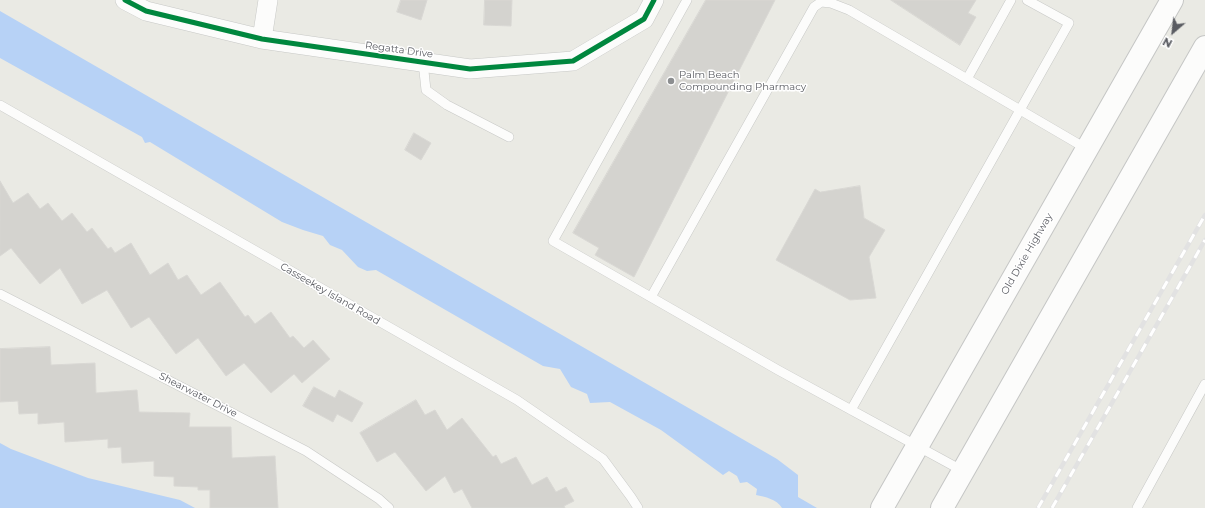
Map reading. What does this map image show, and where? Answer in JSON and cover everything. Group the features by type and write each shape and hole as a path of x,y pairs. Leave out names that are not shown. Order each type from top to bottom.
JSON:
{"main road":[{"name":"Old Dixie Highway","path":"882,508 1087,149 1168,3"},
{"path":"942,508 1205,47"}],"street":[{"name":"Regatta Drive","path":"125,0 146,11 262,39 470,69 573,61 644,19 654,0"},
{"path":"262,39 268,0"}],"lane":[{"path":"688,0 553,241 651,298 963,471"},
{"path":"967,79 1012,0"},
{"path":"851,410 1069,23 1027,0"},
{"path":"651,298 814,7 821,2 831,3 849,10 1087,149"},
{"path":"423,62 426,90 447,104 509,137"},
{"name":"Casseekey Island Road","path":"0,105 517,400 603,460 638,508"},
{"name":"Shearwater Drive","path":"0,294 306,451 379,498 389,508"},
{"path":"1136,508 1205,384"}],"water":[{"path":"0,11 777,459 798,475 798,497 817,508 782,508 774,500 756,495 757,489 747,482 740,483 737,476 729,471 723,475 661,430 610,402 590,403 587,394 571,387 560,369 543,366 376,270 367,271 358,267 342,250 330,245 323,236 282,222 150,142 145,143 142,137 0,58"},
{"path":"0,443 11,449 88,478 180,500 195,508 0,508"}],"building":[{"path":"401,0 427,0 421,20 397,12"},
{"path":"485,0 512,0 511,26 484,25"},
{"path":"706,0 775,0 634,277 595,255 599,248 573,233"},
{"path":"891,0 976,0 968,13 976,17 960,45"},
{"path":"414,133 431,143 421,160 405,150"},
{"path":"0,181 13,203 28,193 40,209 48,203 62,221 72,213 87,232 92,228 108,249 111,247 115,253 131,243 150,275 168,263 178,280 187,275 201,295 220,282 245,317 248,315 255,324 271,312 290,338 293,336 304,348 313,340 330,359 302,383 294,374 271,393 244,363 226,376 198,338 176,354 149,317 131,328 107,290 82,304 60,268 40,284 11,248 0,256"},
{"path":"860,186 864,218 885,230 869,257 876,298 850,300 776,260 815,189 820,192"},
{"path":"50,347 51,365 95,363 96,393 137,390 139,412 190,413 189,427 231,427 232,458 275,456 278,508 210,508 210,490 198,490 198,487 174,486 174,477 154,476 154,461 122,463 121,447 108,448 108,439 65,442 64,422 38,424 38,413 19,414 18,401 0,402 0,349"},
{"path":"314,387 335,398 339,390 363,403 352,422 337,414 333,422 303,406"},
{"path":"416,400 425,415 435,410 447,430 462,418 493,457 496,455 501,464 516,457 532,485 547,477 556,492 566,487 574,501 564,506 565,508 472,508 462,489 454,493 445,476 426,491 395,452 377,462 360,433"}],"railway":[{"path":"1038,508 1205,215"},
{"path":"1052,508 1205,240"}],"cycle path":[{"path":"125,0 146,11 262,39 470,69 573,61 644,19 654,0"}],"place":[{"name":"Palm Beach Compounding Pharmacy","path":"671,81"}]}
